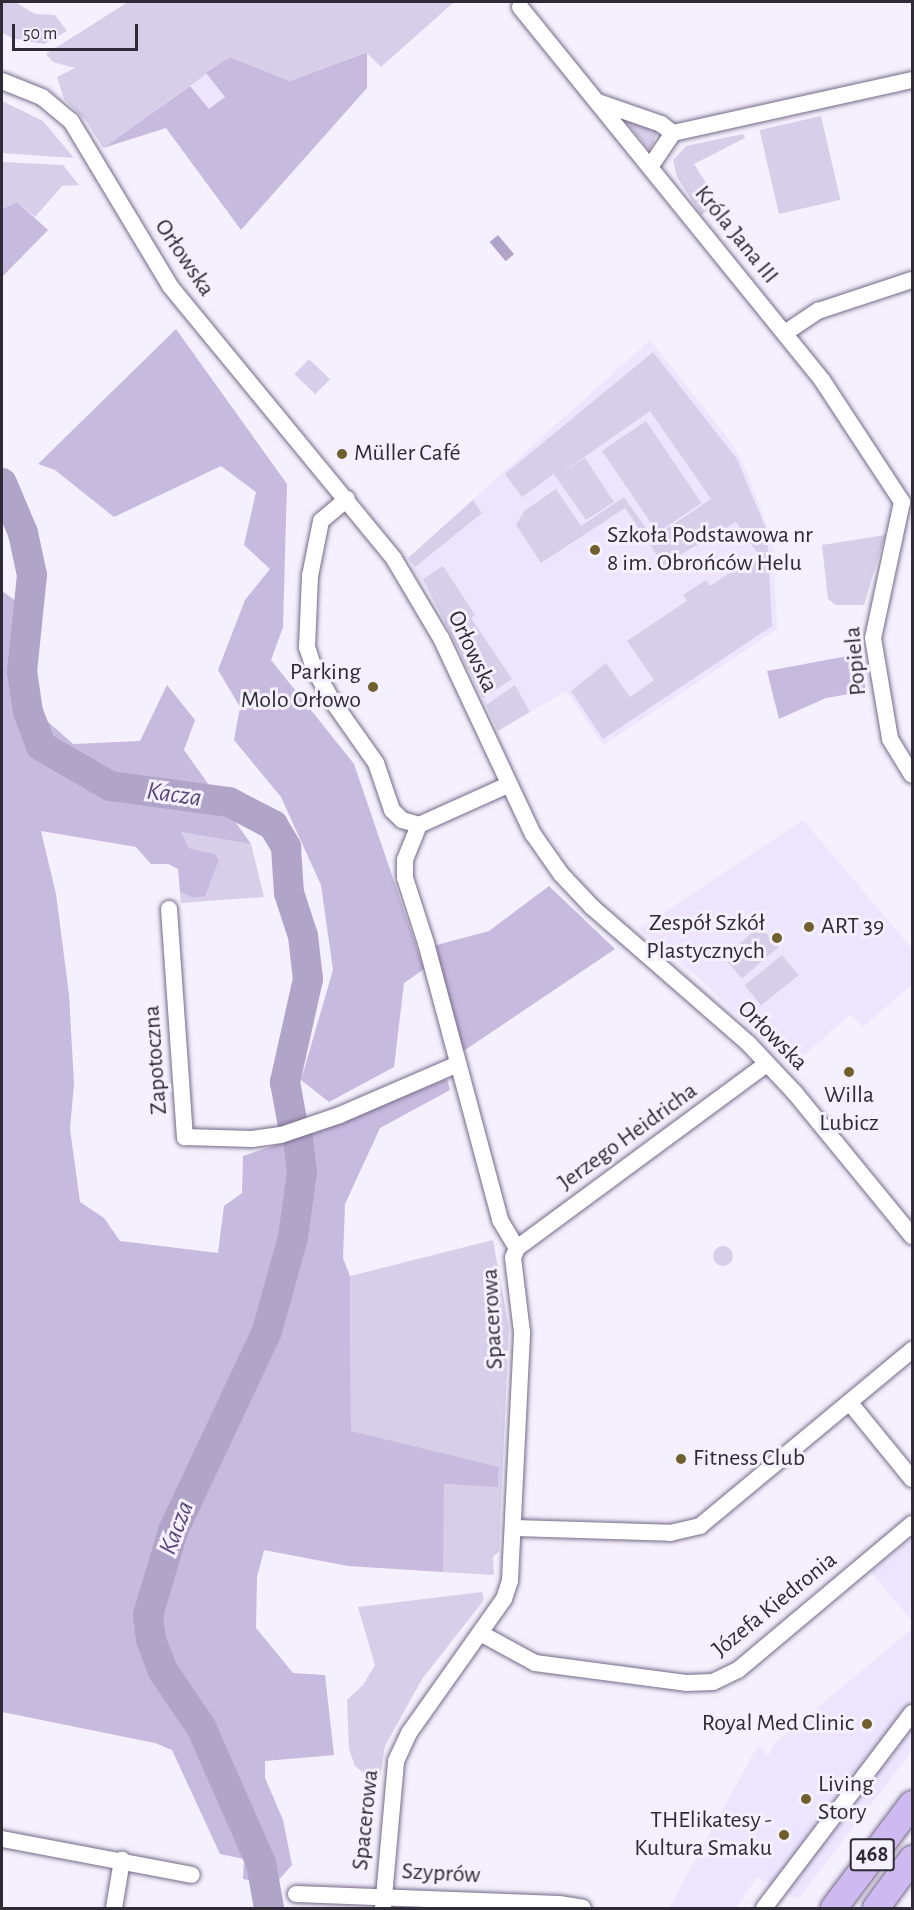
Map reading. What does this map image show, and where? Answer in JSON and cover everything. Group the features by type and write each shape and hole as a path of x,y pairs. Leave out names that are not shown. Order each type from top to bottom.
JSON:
{"main road":[{"name":"468","path":"834,1908 912,1804"},
{"name":"468","path":"876,1908 912,1859"}],"street":[{"name":"Króla Jana III","path":"520,8 785,333 907,500"},
{"name":"Orłowska","path":"2,81 42,97 71,122 170,286 394,559 426,609 533,834 561,874 768,1064 912,1236"},
{"path":"650,167 673,134 912,81"},
{"path":"598,102 661,124 673,134"},
{"path":"785,333 818,311 912,280"},
{"path":"347,499 321,522 310,576 307,647 314,669 333,702 376,763 392,810 402,820 419,825 508,785"},
{"name":"Popiela","path":"907,500 873,638 890,739 907,757 912,775"},
{"name":"Spacerowa","path":"383,1902 396,1761 409,1733 482,1634 504,1599 512,1572 522,1332 513,1258 517,1248 500,1220 426,943 405,878 405,860 419,825"},
{"name":"Zapotoczna","path":"169,909 185,1137 252,1139 281,1135 340,1115 458,1064"},
{"name":"Jerzego Heidricha","path":"517,1248 768,1064"},
{"path":"515,1528 670,1533 700,1526 912,1350"},
{"path":"850,1402 912,1479"},
{"name":"Józefa Kiedronia","path":"482,1634 535,1664 686,1683 713,1682 738,1670 912,1524"},
{"path":"764,1908 912,1713"},
{"path":"2,1839 192,1875"},
{"path":"114,1908 122,1860"},
{"name":"Szyprów","path":"296,1894 383,1902 559,1904 583,1908"}],"shaded area":[{"path":"2,2 15,2 35,14 55,15 67,31 44,44 12,38 2,32"},
{"path":"128,2 454,2 381,67 366,52 290,81 230,57 103,148 87,122 64,99 57,77 75,68 53,62 46,54"},
{"path":"367,52 367,88 241,230 166,128 103,148 190,86 209,109 225,97 206,73 230,57 290,81"},
{"path":"206,73 225,97 209,110 189,86"},
{"path":"2,101 43,121 74,158 2,153"},
{"path":"821,116 840,200 779,214 760,130"},
{"path":"625,120 658,131 651,148 648,148"},
{"path":"743,134 745,138 694,164 719,203 701,215 677,177 673,160 686,146"},
{"path":"2,162 63,165 79,185 62,186 35,217 17,202 2,209"},
{"path":"17,202 48,230 2,277 2,209"},
{"path":"498,235 514,254 506,261 490,242"},
{"path":"176,329 287,484 283,627 271,660 354,764 424,969 404,983 394,1067 329,1102 301,1080 333,970 321,885 281,797 234,740 240,707 218,670 245,600 270,569 244,545 256,492 221,466 114,517 55,470 38,464"},
{"name":"Szkoła Podstawowa nr 8 im. Obrońców Helu","path":"650,340 734,446 746,470 773,542 777,629 603,745 566,691 498,731 454,635 408,558"},
{"path":"653,352 737,459 767,531 772,626 603,739 571,691 606,663 630,697 654,680 627,641 687,601 683,595 706,580 710,586 758,554 736,522 666,563 667,570 625,508 541,563 516,525 524,511 556,489 581,526 624,497 653,538 711,499 650,411 563,472 585,458 614,502 586,520 554,474 522,497 505,474"},
{"path":"309,359 330,379 315,394 294,374"},
{"path":"646,421 701,503 657,533 602,451"},
{"path":"473,500 482,513 415,567 408,558"},
{"path":"885,535 864,605 836,605 828,599 822,545"},
{"path":"443,566 475,615 471,618 512,679 483,698 423,579"},
{"path":"2,591 17,602 37,712 73,744 140,741 167,685 195,720 184,750 251,844 181,832 189,848 215,854 219,860 205,896 194,898 180,892 178,869 168,864 151,864 136,847 41,831 56,894 69,994 74,1084 70,1129 80,1202 104,1218 120,1241 218,1253 224,1206 242,1193 243,1156 315,1132 447,1079 450,1090 380,1128 345,1204 343,1258 350,1276 351,1431 499,1467 498,1487 444,1484 443,1572 348,1566 264,1550 257,1577 256,1628 293,1673 325,1675 334,1755 265,1761 265,1778 283,1820 292,1865 274,1885 243,1879 244,1859 220,1854 172,1750 155,1743 2,1712"},
{"path":"859,654 866,691 826,698 779,719 767,671"},
{"path":"515,685 530,712 498,731 486,705"},
{"name":"Zespół Szkół Plastycznych","path":"803,820 912,949 912,984 863,1027 851,1014 789,1068 706,984 639,929"},
{"path":"181,832 251,844 264,897 181,903 180,892 194,898 210,882 219,860 215,854 189,848"},
{"path":"549,886 615,949 462,1052 433,946 489,931"},
{"path":"760,926 778,947 742,979 724,957"},
{"path":"782,955 798,975 761,1005 745,985"},
{"path":"493,1240 509,1328 499,1551 493,1557 494,1575 443,1572 443,1484 498,1486 499,1467 351,1432 350,1276"},
{"path":"723,1246 730,1249 733,1256 730,1263 723,1266 716,1263 713,1256 716,1249"},
{"path":"912,1537 912,1621 871,1572"},
{"path":"482,1592 484,1600 422,1679 385,1746 380,1776 371,1779 355,1766 349,1749 347,1700 363,1685 375,1665 358,1607"},
{"path":"912,1629 912,1751 798,1899 757,1877 736,1908 669,1908 758,1745 768,1756 776,1742"}],"waterway":[{"name":"Kacza","path":"2,483 23,533 32,575 22,671 28,712 41,746 110,786 229,802 273,825 286,847 289,893 303,936 308,979 285,1082 293,1126"},
{"name":"Kacza","path":"269,1908 261,1863 201,1727 163,1671 151,1640 148,1615 173,1531 267,1331 293,1237 302,1172 298,1139"}],"place":[{"name":"Müller Café","path":"342,454"},
{"name":"Szkoła Podstawowa nr 8 im. Obrońców Helu","path":"595,550"},
{"name":"Parking Molo Orłowo","path":"373,687"},
{"name":"ART 39","path":"809,927"},
{"name":"Zespół Szkół Plastycznych","path":"777,938"},
{"name":"Willa Lubicz","path":"849,1072"},
{"name":"Fitness Club","path":"681,1459"},
{"name":"Royal Med Clinic","path":"867,1724"},
{"name":"Living Story","path":"806,1799"},
{"name":"THElikatesy - Kultura Smaku","path":"784,1835"}]}
